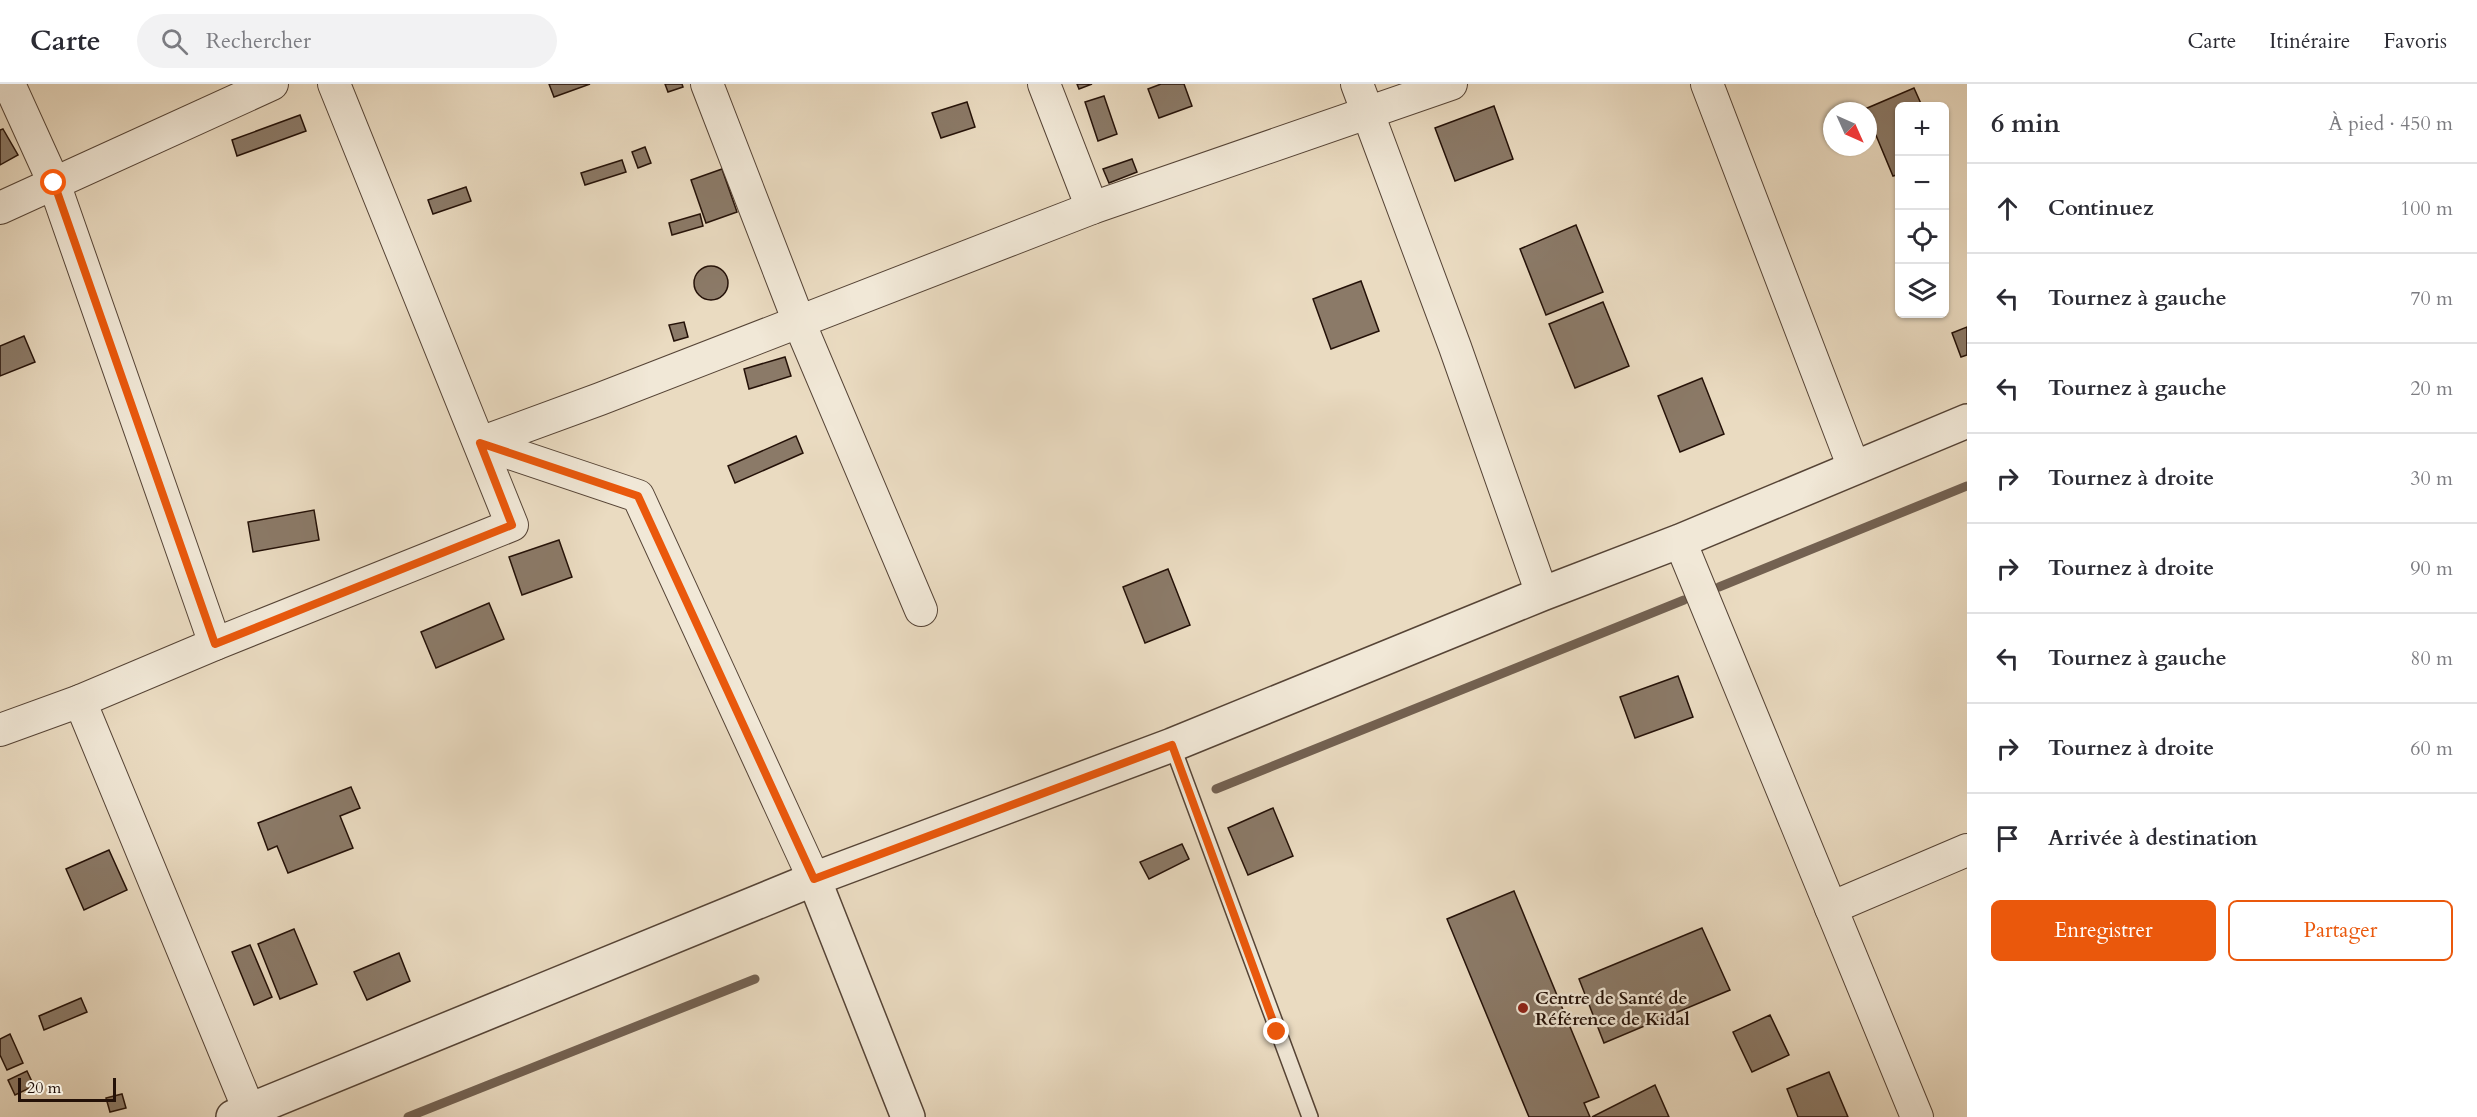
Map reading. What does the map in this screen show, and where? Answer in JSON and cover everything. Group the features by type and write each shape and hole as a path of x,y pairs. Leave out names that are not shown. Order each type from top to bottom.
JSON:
{"street":[{"path":"9,84 54,183 215,644"},
{"path":"0,208 272,84"},
{"path":"0,730 80,701 215,644 512,525 334,84"},
{"path":"707,84 799,322 921,610"},
{"path":"1044,84 1092,208"},
{"path":"1357,84 1455,347 1542,594"},
{"path":"480,443 1092,208 1451,84"},
{"path":"1707,84 1854,468"},
{"path":"80,701 241,1114 814,879 1172,745 1542,594 1680,541 1967,422"},
{"path":"480,443 638,496 814,879 908,1117"},
{"path":"1680,541 1917,1117"},
{"path":"1831,908 1967,850"}],"lane":[{"path":"1172,745 1310,1117"}],"building":[{"path":"549,84 590,84 554,97"},
{"path":"665,84 682,84 683,87 668,92"},
{"path":"1077,84 1092,84 1079,89"},
{"path":"1161,84 1184,84 1192,106 1159,118 1148,89"},
{"path":"1914,88 1920,102 1895,102 1895,175 1893,176 1877,138 1877,104"},
{"path":"1104,96 1117,134 1098,141 1085,102"},
{"path":"967,102 975,127 941,138 932,113"},
{"path":"1494,106 1513,159 1455,181 1435,128"},
{"path":"300,115 306,131 237,156 232,140"},
{"path":"3,129 18,155 0,165 0,130"},
{"path":"645,147 651,163 638,168 632,152"},
{"path":"1132,159 1137,172 1109,183 1103,169"},
{"path":"622,160 626,172 585,185 581,173"},
{"path":"722,169 737,212 706,223 691,180"},
{"path":"466,187 471,201 433,214 428,200"},
{"path":"700,214 703,226 672,235 669,223"},
{"path":"1576,225 1603,292 1546,315 1520,249"},
{"path":"711,266 723,271 728,283 723,295 711,300 699,295 694,283 699,271"},
{"path":"1361,281 1379,331 1331,349 1313,299"},
{"path":"1603,302 1629,366 1575,388 1549,324"},
{"path":"684,322 688,337 674,341 669,325"},
{"path":"1967,327 1967,355 1961,357 1952,333"},
{"path":"24,336 35,362 0,376 0,346"},
{"path":"785,357 791,376 749,389 744,369"},
{"path":"1702,378 1724,434 1680,452 1658,396"},
{"path":"796,436 803,453 735,483 728,466"},
{"path":"314,510 319,540 253,552 248,522"},
{"path":"559,540 572,577 522,595 509,557"},
{"path":"1168,569 1190,625 1145,643 1123,587"},
{"path":"489,603 504,639 436,668 421,632"},
{"path":"1678,676 1693,717 1635,738 1620,697"},
{"path":"351,787 360,808 340,816 353,848 288,873 277,846 268,850 258,823"},
{"path":"1273,808 1293,856 1248,875 1228,828"},
{"path":"1182,844 1189,859 1149,879 1140,862"},
{"path":"109,850 127,890 84,910 66,869"},
{"name":"Centre de Santé de Référence de Kidal","path":"1514,891 1599,1097 1584,1103 1590,1117 1529,1117 1447,919"},
{"path":"1702,928 1730,990 1604,1043 1579,979"},
{"path":"294,929 317,984 280,999 258,944"},
{"path":"250,945 272,997 254,1005 232,952"},
{"path":"399,953 410,981 367,1000 354,972"},
{"path":"81,998 87,1012 44,1030 39,1016"},
{"path":"1770,1015 1789,1055 1752,1072 1733,1032"},
{"path":"10,1034 23,1063 7,1070 0,1055 0,1039"},
{"path":"27,1071 34,1086 15,1095 8,1080"},
{"path":"1829,1072 1848,1117 1798,1117 1787,1089"},
{"path":"1655,1085 1669,1117 1592,1117"},
{"path":"122,1094 126,1108 110,1112 106,1098"}],"waterway":[{"path":"1719,587 1967,486"},
{"path":"1216,789 1684,600"},
{"path":"408,1117 755,979"}],"place":[{"name":"Centre de Santé de Référence de Kidal","path":"1523,1008"}],"route":[{"path":"54,183 215,644 512,525 480,443 638,496 814,879 1172,745 1277,1032"}]}
